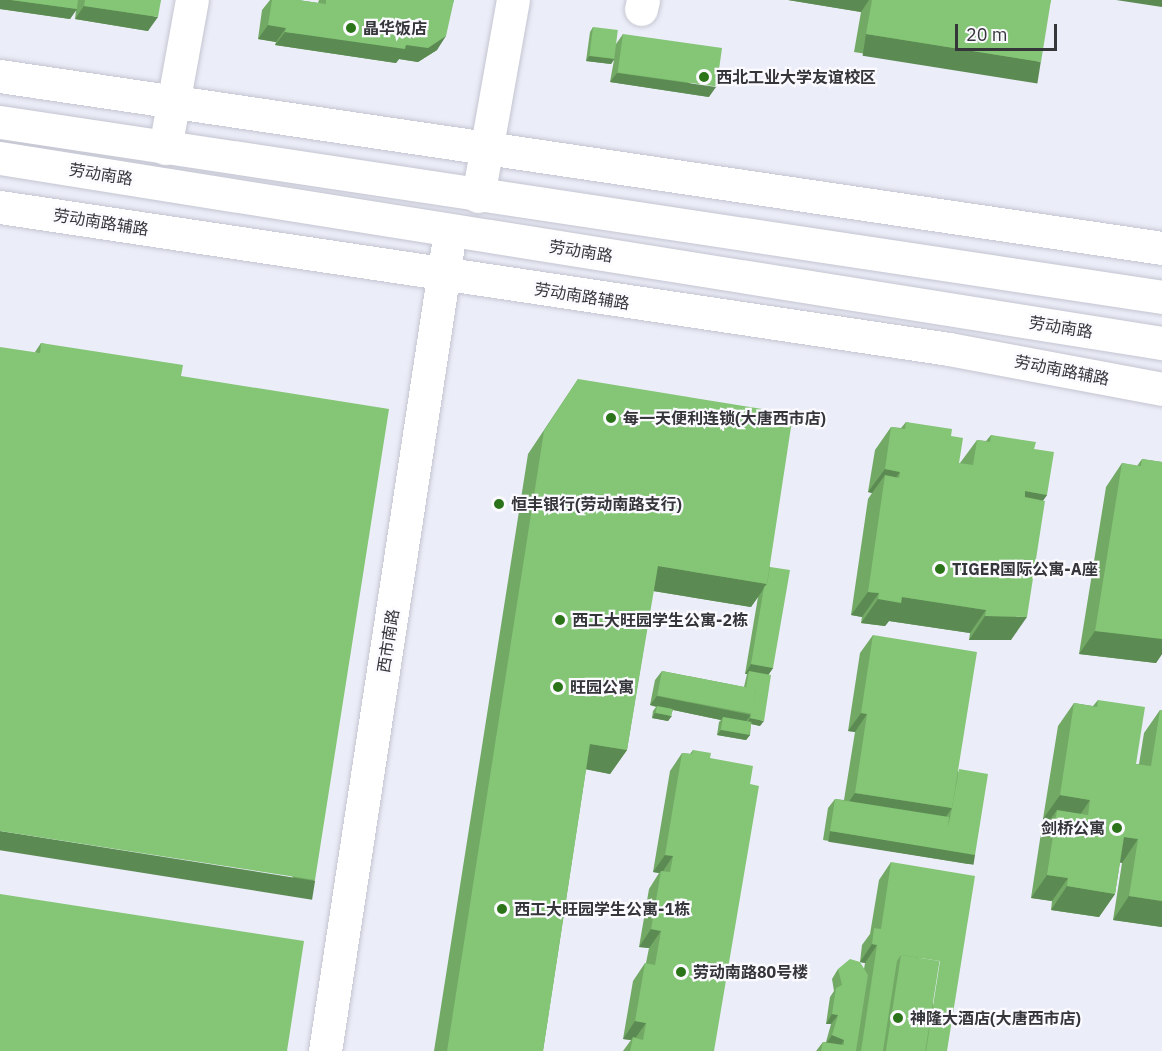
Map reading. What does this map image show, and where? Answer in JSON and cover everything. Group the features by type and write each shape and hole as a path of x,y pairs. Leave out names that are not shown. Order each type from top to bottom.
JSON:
{"street":[{"path":"165,148 192,0"},
{"path":"478,196 513,0"},
{"path":"0,76 1162,248"},
{"path":"0,122 478,196 1162,297"},
{"name":"劳动南路","path":"0,158 1162,343"},
{"name":"劳动南路辅路","path":"0,207 949,349 1162,390"},
{"name":"西市南路","path":"325,1051 450,231"}],"building":[{"path":"11,0 78,0 77,9"},
{"path":"85,0 161,0 158,17 84,6"},
{"name":"晶华饭店","path":"272,0 298,0 326,4 326,0 454,0 446,36 428,48 406,45 405,49 285,32 286,28 268,25"},
{"path":"872,0 1051,0 1041,62 866,34"},
{"path":"593,27 618,30 614,59 589,56"},
{"path":"623,34 722,48 717,87 618,73"},
{"path":"41,343 183,365 181,376 389,409 315,880 0,831 0,347 40,353"},
{"name":"旺园公寓","path":"578,379 793,414 767,584 658,566 627,750 590,744 543,1051 447,1051 544,431"},
{"name":"TIGER国际公寓-A座","path":"906,422 952,429 951,436 963,438 959,463 973,465 977,440 990,442 991,435 1036,442 1034,449 1054,452 1047,495 1025,491 1025,497 1045,501 1027,617 985,616 986,610 902,597 901,603 878,599 879,593 868,592 885,475 899,478 900,472 885,469 891,427 905,429"},
{"path":"1142,459 1162,462 1162,639 1095,631 1122,463 1141,466"},
{"path":"770,567 790,570 773,668 751,664 764,587 767,584"},
{"path":"873,635 977,652 952,808 855,793 867,714 861,713"},
{"path":"662,671 756,689 751,714 657,696"},
{"path":"749,671 771,675 764,721 750,718 756,690 746,688"},
{"name":"剑桥公寓","path":"1098,700 1145,707 1136,764 1151,766 1160,710 1162,710 1162,901 1129,896 1138,839 1124,837 1115,894 1067,886 1068,878 1047,875 1057,810 1088,815 1090,800 1060,795 1074,703 1097,707"},
{"path":"657,706 673,709 671,716 656,713"},
{"path":"723,717 752,722 749,735 721,730"},
{"path":"693,750 711,753 710,758 753,766 750,784 759,786 714,1051 630,1051 633,1037 643,1040 646,1023 635,1021 645,963 655,965 661,931 651,929 661,871 670,872 673,856 665,855 682,753 692,754"},
{"path":"959,769 988,774 975,855 830,831 835,799 949,817 948,827"},
{"path":"891,862 975,876 947,1051 926,1051 940,961 901,955 897,961 883,1051 861,1051 877,945 872,944 874,928 881,929"},
{"path":"0,894 304,941 287,1051 0,1051"},
{"path":"901,955 940,961 925,1051 886,1051"},
{"path":"850,959 860,962 868,975 856,1051 821,1051 823,1042 844,1045 844,1040 832,1035 838,1015 832,1014 836,988 842,985 838,969"}],"place":[{"name":"晶华饭店","path":"351,28"},
{"name":"西北工业大学友谊校区","path":"704,77"},
{"name":"每一天便利连锁(大唐西市店)","path":"611,418"},
{"name":"恒丰银行(劳动南路支行)","path":"499,504"},
{"name":"TIGER国际公寓-A座","path":"940,569"},
{"name":"西工大旺园学生公寓-2栋","path":"560,620"},
{"name":"旺园公寓","path":"558,687"},
{"name":"剑桥公寓","path":"1117,828"},
{"name":"西工大旺园学生公寓-1栋","path":"502,909"},
{"name":"劳动南路80号楼","path":"681,972"},
{"name":"神隆大酒店(大唐西市店)","path":"898,1018"}]}
